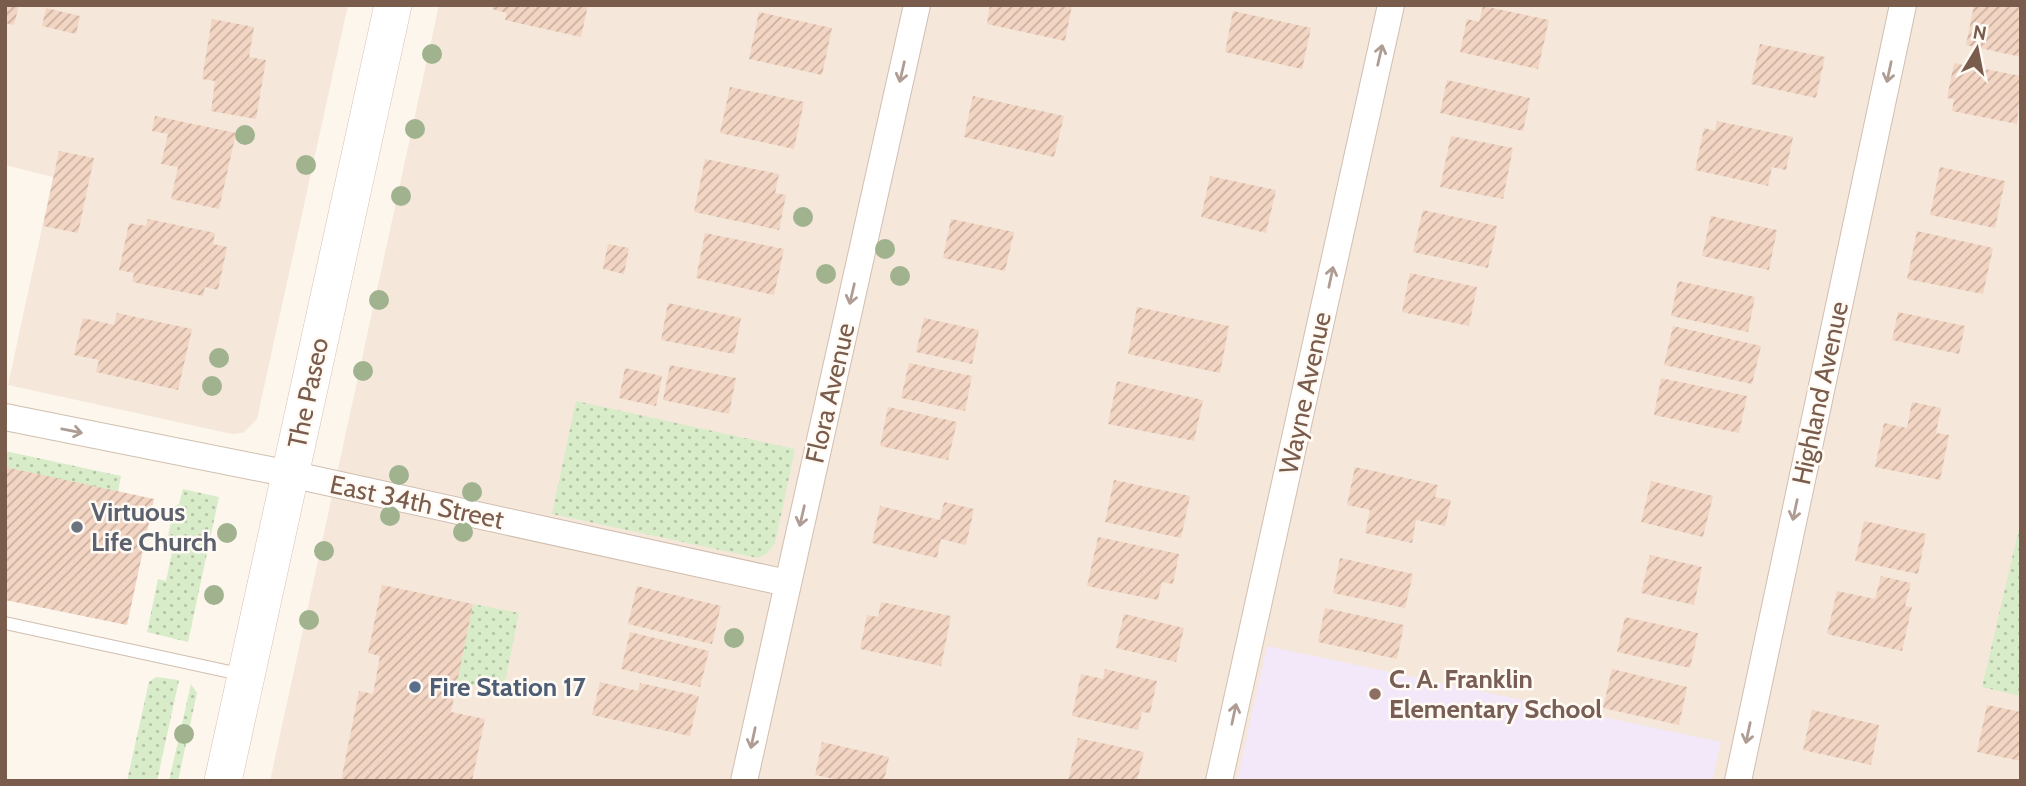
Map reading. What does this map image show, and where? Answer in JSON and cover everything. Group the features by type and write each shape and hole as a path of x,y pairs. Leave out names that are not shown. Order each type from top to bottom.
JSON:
{"main road":[{"name":"The Paseo","path":"223,781 393,5"}],"street":[{"name":"Flora Avenue","path":"744,781 917,5"},
{"name":"Wayne Avenue","path":"1219,781 1391,5"},
{"name":"Highland Avenue","path":"1738,781 1903,5"},
{"name":"East 34th Street","path":"5,417 290,474 787,583"}],"lane":[{"path":"5,623 246,676"}],"shaded area":[{"path":"5,5 348,5 257,419 243,433 232,434 8,385 53,177 5,165"},
{"path":"439,5 2021,5 2021,781 270,781"},
{"name":"C. A. Franklin Elementary School","path":"1267,646 1721,742 1712,781 1237,781"}],"green space":[{"path":"576,401 795,449 775,543 767,553 758,558 552,514"},
{"path":"5,451 121,476 118,492 5,467"},
{"path":"183,489 219,497 188,642 147,632 158,579 166,581 174,543 167,541 174,507 179,504"},
{"path":"2021,520 2021,696 1982,687"},
{"path":"473,604 519,613 503,691 457,682"},
{"path":"156,677 179,680 157,781 127,781 149,682"},
{"path":"191,684 197,693 178,781 169,781"}],"building":[{"path":"5,5 19,5 14,25 5,23"},
{"path":"493,5 588,5 581,37 505,20 507,13 492,9"},
{"path":"990,5 1072,5 1065,41 987,24"},
{"path":"1974,5 2021,5 2021,57 1966,45"},
{"path":"1483,6 1549,20 1538,69 1460,52 1467,19 1479,22"},
{"path":"46,8 80,16 76,34 42,26"},
{"path":"1233,11 1311,28 1302,69 1225,52"},
{"path":"759,12 832,28 822,75 749,59"},
{"path":"212,19 254,27 249,57 266,60 256,119 211,111 215,81 202,79"},
{"path":"1760,44 1825,57 1816,98 1751,84"},
{"path":"1954,63 2021,76 2017,124 1952,111 1954,99 1947,98"},
{"path":"1447,80 1530,98 1523,131 1440,113"},
{"path":"730,87 804,102 794,149 720,133"},
{"path":"973,96 1064,116 1054,157 964,137"},
{"path":"155,116 236,133 219,209 171,199 178,167 161,164 168,134 152,131"},
{"path":"1717,121 1793,137 1786,170 1772,167 1768,186 1695,170 1704,128 1715,131"},
{"path":"1451,136 1513,148 1503,199 1440,187"},
{"path":"59,151 94,158 78,233 43,226"},
{"path":"705,159 779,174 775,193 786,195 779,230 694,212"},
{"path":"1940,167 2005,181 1995,228 1930,215"},
{"path":"1210,176 1276,190 1266,233 1201,217"},
{"path":"1423,210 1497,226 1488,268 1413,252"},
{"path":"1711,216 1777,230 1769,270 1702,256"},
{"path":"148,219 215,233 213,244 227,247 218,290 205,287 203,296 132,282 134,273 119,270 129,223 146,226"},
{"path":"951,219 1014,232 1005,271 943,258"},
{"path":"1917,231 1993,248 1983,294 1907,279"},
{"path":"705,233 784,249 774,295 696,278"},
{"path":"608,244 629,248 624,274 603,269"},
{"path":"1410,273 1477,287 1469,326 1402,312"},
{"path":"1678,281 1755,297 1748,332 1671,316"},
{"path":"668,303 741,318 734,354 661,340"},
{"path":"1137,307 1229,326 1220,373 1128,354"},
{"path":"1898,312 1965,326 1959,354 1892,340"},
{"path":"117,313 192,329 178,390 96,372 99,360 74,355 83,318 114,325"},
{"path":"924,318 979,330 972,364 916,352"},
{"path":"1673,326 1761,346 1752,384 1664,365"},
{"path":"909,363 972,376 965,411 901,398"},
{"path":"670,365 736,378 729,414 663,400"},
{"path":"625,368 662,376 656,406 619,398"},
{"path":"1661,378 1747,396 1739,433 1654,415"},
{"path":"1117,381 1203,400 1194,441 1108,424"},
{"path":"1912,402 1941,408 1936,433 1949,435 1940,480 1875,467 1884,423 1907,428"},
{"path":"888,407 957,422 948,460 880,446"},
{"name":"Virtuous Life Church","path":"5,467 154,499 127,625 5,600"},
{"path":"1355,467 1438,485 1435,497 1451,500 1445,526 1416,520 1412,543 1365,533 1370,510 1347,505"},
{"path":"1114,480 1190,496 1181,538 1105,522"},
{"path":"1651,481 1713,496 1703,537 1641,522"},
{"path":"944,502 974,509 966,545 941,539 937,558 872,543 880,506 940,520"},
{"path":"1864,521 1926,534 1918,574 1855,561"},
{"path":"1098,537 1179,554 1173,584 1162,582 1158,600 1087,586"},
{"path":"1650,555 1702,567 1694,605 1641,593"},
{"path":"1340,558 1413,574 1405,608 1333,593"},
{"path":"1881,576 1911,583 1905,606 1912,607 1902,651 1827,634 1837,591 1875,599"},
{"name":"Fire Station 17","path":"382,585 473,604 451,712 485,719 472,781 341,781 359,691 373,694 380,656 368,653"},
{"path":"637,586 721,606 712,644 628,624"},
{"path":"881,602 951,616 941,666 860,649 867,615 878,617"},
{"path":"1325,608 1404,625 1397,659 1318,642"},
{"path":"1124,614 1184,628 1176,662 1116,648"},
{"path":"1625,617 1698,633 1690,668 1617,652"},
{"path":"630,632 709,651 700,687 621,669"},
{"path":"1105,669 1157,681 1150,713 1142,712 1138,730 1072,716 1081,674 1103,679"},
{"path":"1612,669 1687,687 1679,725 1603,708"},
{"path":"600,682 638,691 640,683 699,696 690,736 592,715"},
{"path":"1987,705 2021,712 2021,761 1977,752"},
{"path":"1812,710 1879,725 1871,765 1803,750"},
{"path":"1078,738 1144,752 1137,781 1068,781"},
{"path":"822,742 889,757 884,781 844,781 815,775"}],"place":[{"name":"Virtuous Life Church","path":"77,527"},
{"name":"Fire Station 17","path":"415,687"},
{"name":"C. A. Franklin Elementary School","path":"1375,694"}]}
